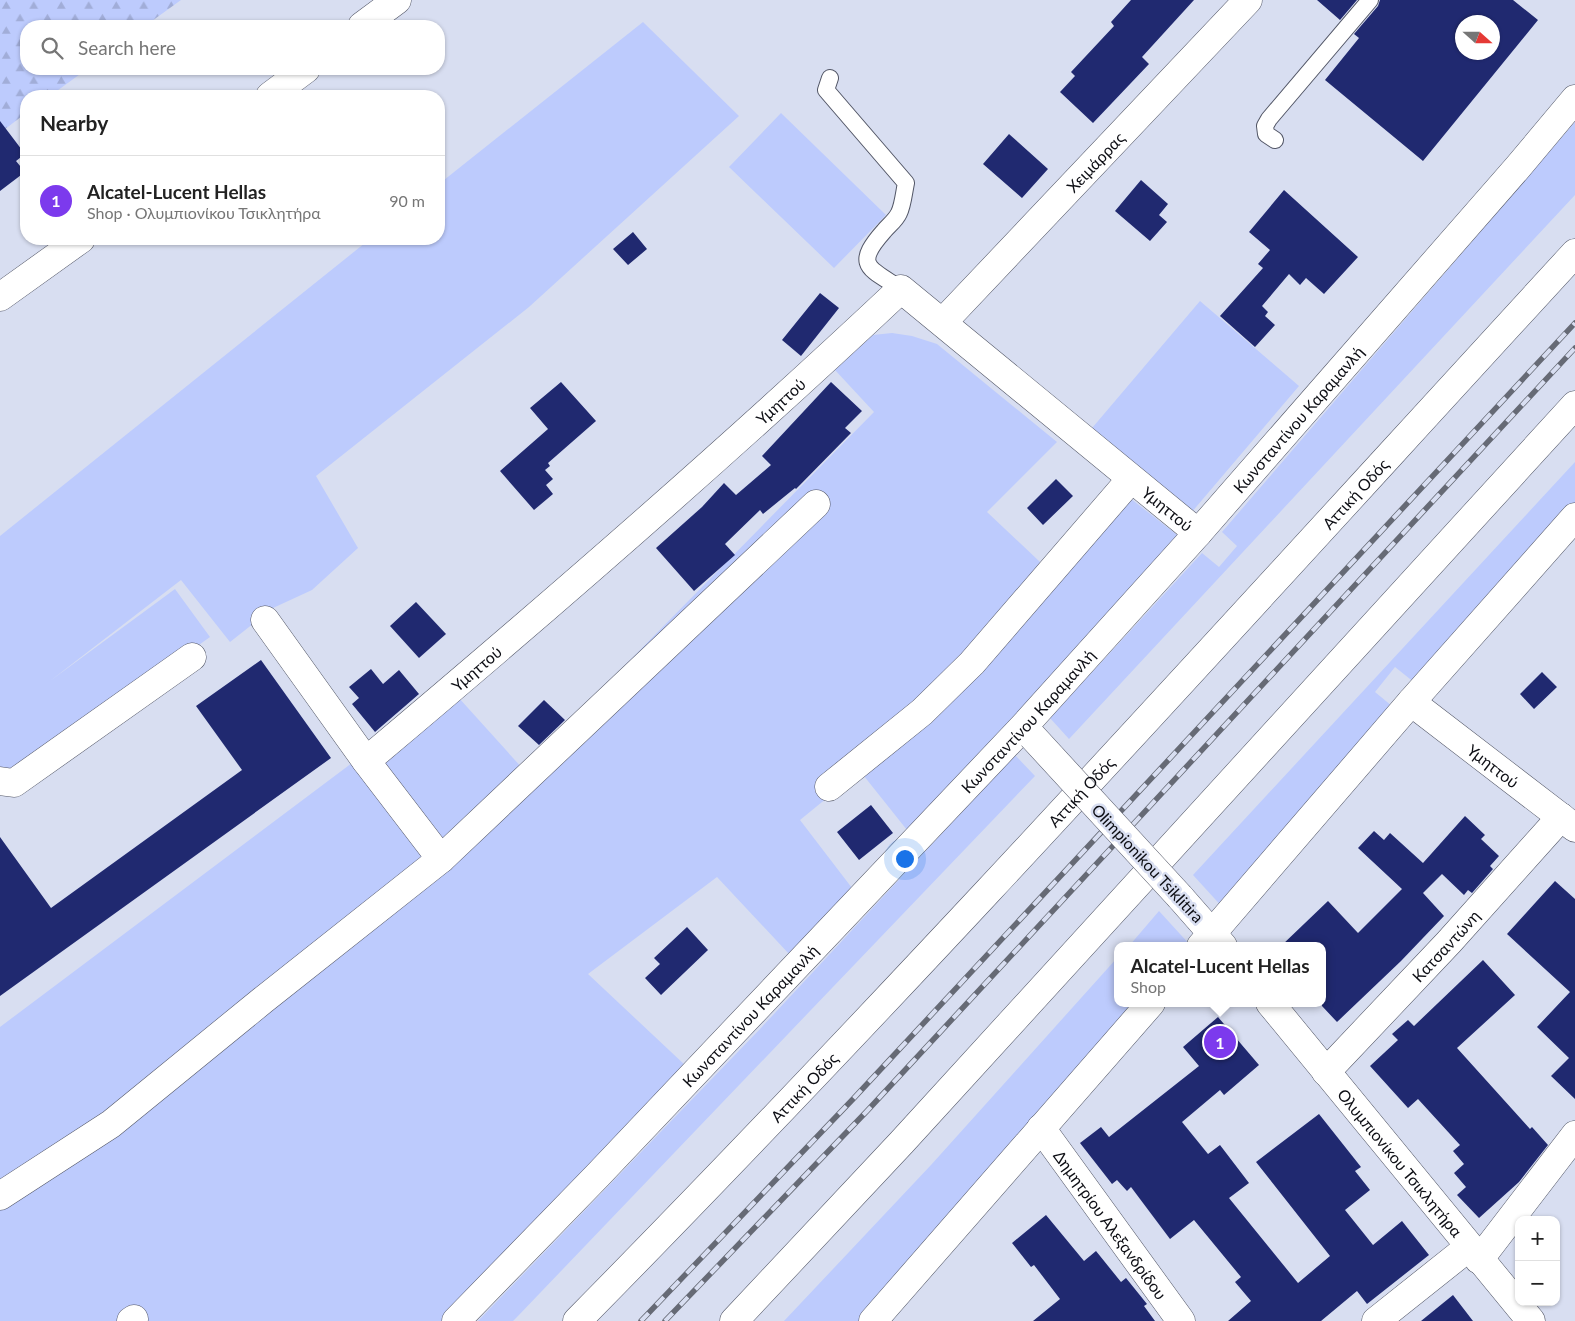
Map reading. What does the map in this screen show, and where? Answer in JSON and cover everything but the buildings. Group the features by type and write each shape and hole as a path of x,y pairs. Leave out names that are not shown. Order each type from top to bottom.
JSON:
{"main road":[{"path":"370,20 397,0"},
{"name":"Χειμάρρας","path":"943,322 1248,0"},
{"path":"278,90 298,75"},
{"name":"Κωνσταντίνου Καραμανλή","path":"456,1321 1028,731 1575,99"},
{"path":"0,297 73,245"},
{"name":"Αττική Οδός","path":"577,1321 710,1186 952,930 1575,253"},
{"name":"Υμηττού","path":"366,761 472,672 778,405 901,289 1198,533"},
{"path":"734,1321 902,1142 1575,405"},
{"path":"829,787 922,712 948,688 989,644 1131,479"},
{"path":"0,1196 111,1124 263,1000 441,859 816,504"},
{"path":"1211,938 1411,702 1575,517"},
{"path":"265,620 366,761 441,859"},
{"path":"0,781 14,783 192,657"},
{"name":"Υμηττού","path":"1411,702 1568,823"},
{"name":"Olimpionikou Tsiklitira","path":"1028,731 1211,938"},
{"name":"Κατσαντώνη","path":"1326,1072 1449,942 1568,823"},
{"path":"874,1321 1147,1007"},
{"name":"Ολυμπιονίκου Τσικλητήρα","path":"1273,1007 1474,1254 1531,1321"},
{"name":"Δημητρίου Αλεξανδρίδου","path":"1041,1128 1181,1321"},
{"path":"1376,1321 1474,1254 1575,1135"}],"lane":[{"path":"1275,140 1266,134 1266,126 1269,119 1370,0"},
{"path":"830,78 826,90 906,183 899,214 877,239 866,258 866,263 871,269 901,289"}],"green space":[{"path":"0,0 181,0 153,20 20,20 20,75 79,75 58,90 20,90 20,118 0,133"},
{"path":"643,22 739,116 529,307 316,476 358,548 312,590 273,608 230,642 181,580 50,681 175,589 210,637 11,779 0,766 0,536 363,245 445,245 445,179"},
{"path":"781,113 886,215 834,268 729,167"},
{"path":"1575,122 1575,195 1069,739 1050,718 1202,553 1219,567 1237,546 1222,532"},
{"path":"1200,301 1299,386 1191,513 1087,434"},
{"path":"892,333 912,336 937,344 1057,442 987,512 1058,579 1126,495 1181,538 907,830 860,771 800,820 852,888 790,955 717,877 588,974 686,1066 536,1226 441,1321 0,1321 0,1027 372,748 449,687 523,769 874,412 835,370 873,335"},
{"path":"1575,462 1575,513 1420,687 1395,667 1375,692 1398,711 1225,910 1193,875"},
{"path":"1015,755 1035,776 513,1321 478,1321 760,1029"},
{"path":"1159,911 1187,942 1132,942"},
{"path":"1114,961 1114,1007 1139,1007 864,1321 784,1321 931,1165"}],"railway":[{"path":"641,1321 854,1098 1575,323"},
{"path":"665,1321 867,1111 1575,348"}],"place":[{"name":"Alcatel-Lucent Hellas","path":"1220,1042"}]}
